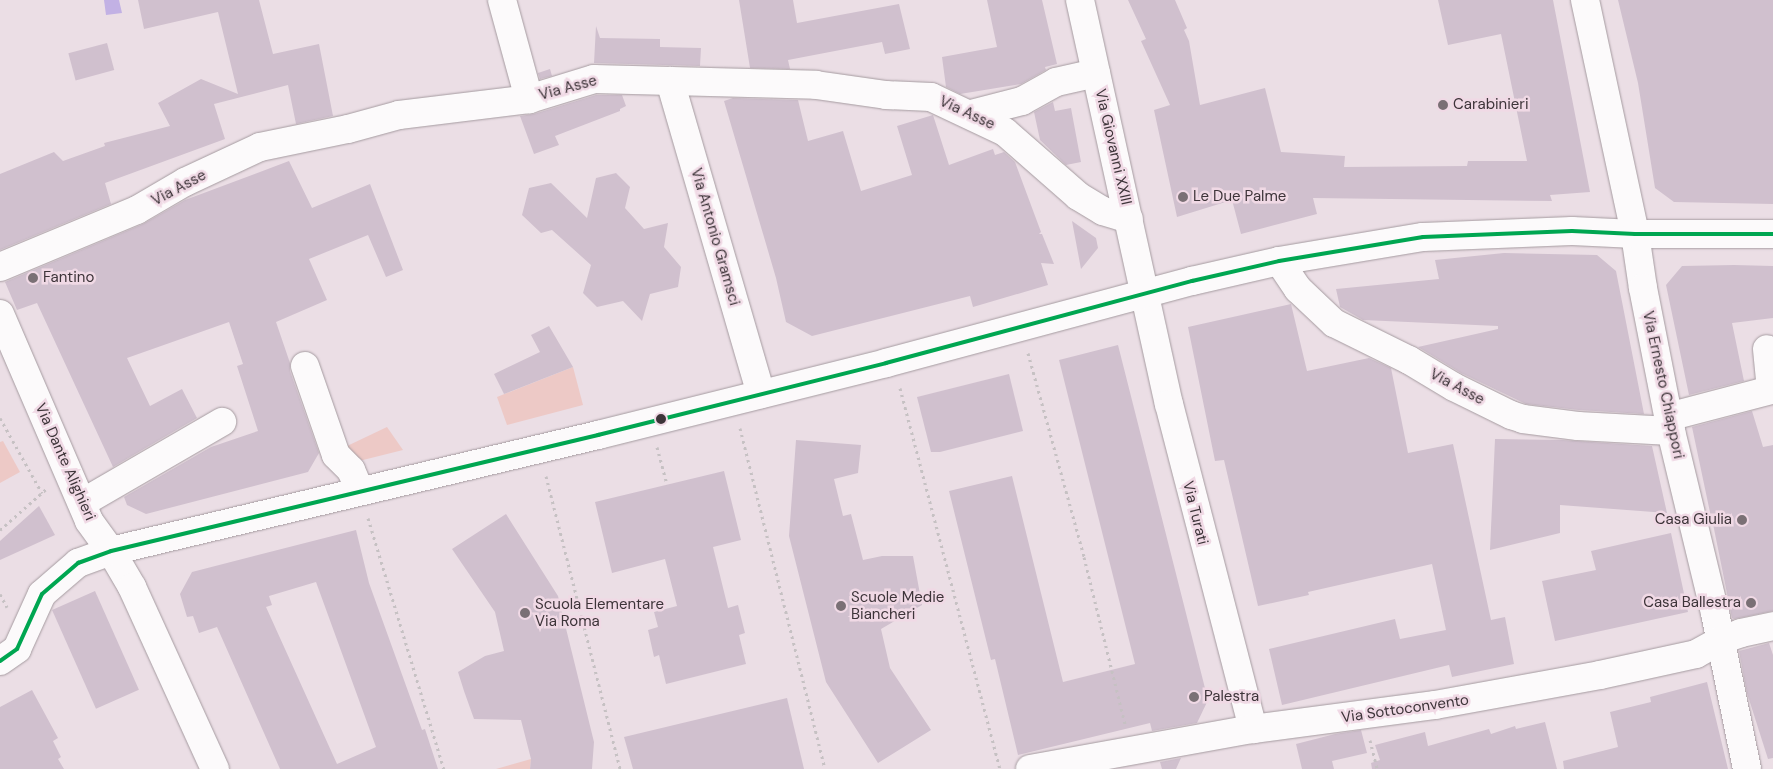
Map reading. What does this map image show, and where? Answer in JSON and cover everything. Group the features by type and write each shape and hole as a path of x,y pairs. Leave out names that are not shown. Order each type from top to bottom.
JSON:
{"street":[{"path":"502,0 529,99"},
{"name":"Via Giovanni XXIII","path":"1080,0 1145,294"},
{"name":"Via Ernesto Chiappori","path":"1585,0 1635,234 1643,288 1670,424 1721,640 1747,769"},
{"path":"971,114 1022,101 1056,82 1096,73"},
{"name":"Via Asse","path":"0,267 137,210 185,182 260,147 348,129 399,115 529,99 594,78 816,85 886,95 931,97 971,114 1005,132 1078,196 1103,211 1128,219"},
{"name":"Via Antonio Gramsci","path":"670,81 761,394"},
{"path":"0,661 17,649 24,638 35,606 42,594 78,563 111,551 733,401 1279,261 1423,237 1572,231 1635,234 1773,234"},
{"name":"Via Asse","path":"1279,261 1298,289 1334,323 1410,360 1454,387 1523,419 1578,426 1670,424 1771,390 1768,349"},
{"name":"Via Turati","path":"1145,294 1187,481 1253,729"},
{"name":"Via Dante Alighieri","path":"0,314 7,349 68,470 90,521 111,551 132,587 215,769"},
{"path":"305,366 336,456 351,470 360,491"},
{"path":"82,503 222,422"},
{"name":"Via Sottoconvento","path":"1030,769 1253,729 1435,705 1546,686 1696,654 1721,640 1741,633 1773,626"}],"path":[{"path":"1021,327 1084,557 1132,752"},
{"path":"894,361 1000,769"},
{"path":"733,401 824,769"},
{"path":"0,418 42,493"},
{"path":"651,421 667,485"},
{"path":"0,428 4,425"},
{"path":"538,449 620,769"},
{"path":"0,530 68,470"},
{"path":"360,491 444,769"}],"shaded area":[{"path":"104,0 119,0 122,13 106,15"},
{"path":"573,367 583,405 507,425 497,397"},
{"path":"387,427 403,450 351,463 345,447"},
{"path":"3,441 20,472 0,483 0,442"},
{"path":"531,759 530,769 496,769"}],"building":[{"path":"138,0 259,0 273,54 319,44 333,116 296,124 288,85 214,104 225,139 105,183 111,204 0,250 0,174 54,152 63,161 105,146 104,143 170,126 158,103 201,79 238,94 218,12 144,29"},
{"path":"739,0 793,0 797,23 899,4 910,49 885,54 882,42 788,60 790,69 750,68"},
{"path":"987,0 1042,0 1057,64 1045,67 1046,70 1021,84 960,94 946,87 942,57 997,47"},
{"path":"1128,0 1175,0 1187,28 1184,30 1189,41 1200,105 1265,88 1281,152 1345,156 1344,167 1467,166 1468,161 1527,161 1501,34 1448,45 1438,0 1553,0 1590,192 1550,195 1552,201 1313,198 1317,214 1241,234 1232,200 1177,217 1154,110 1170,105 1141,41 1146,39"},
{"path":"1618,0 1773,0 1773,204 1674,202 1655,188 1638,83"},
{"path":"596,26 600,38 660,39 660,47 701,48 700,66 594,63"},
{"path":"107,43 114,70 76,80 68,53"},
{"path":"550,69 552,76 540,79 538,73"},
{"path":"596,95 622,95 626,106 620,109 620,111 555,136 559,145 534,154 520,116 534,114"},
{"path":"733,98 798,100 808,141 843,131 861,191 912,175 897,126 933,115 949,165 993,149 995,155 1004,152 1015,162 1041,232 1039,234 1042,234 1054,264 1041,263 1048,285 973,307 970,296 812,336 786,322 776,278 724,101"},
{"path":"1053,102 1055,111 1071,108 1081,162 1066,165 1040,140 1034,112"},
{"path":"289,161 312,208 370,184 403,270 386,277 368,235 309,259 327,300 276,322 290,363 290,371 319,453 308,472 146,514 127,505 124,497 211,447 258,431 237,366 243,364 229,322 127,358 150,406 182,389 197,418 113,467 37,303 17,310 5,282 143,224 185,200"},
{"path":"616,173 630,187 625,208 644,229 668,223 664,247 681,267 678,287 650,294 642,321 623,301 597,307 583,293 591,265 552,230 541,233 522,215 529,188 551,183 587,218 596,178"},
{"path":"1072,221 1096,238 1098,248 1081,269"},
{"path":"1504,253 1597,255 1616,271 1644,414 1579,410 1526,404 1461,373 1418,347 1498,329 1498,326 1363,320 1340,307 1336,289 1439,279 1435,260"},
{"path":"1682,266 1773,266 1773,318 1732,323 1744,381 1689,395 1666,285"},
{"path":"1291,304 1307,371 1369,358 1391,368 1408,453 1453,444 1491,620 1505,617 1514,664 1452,677 1449,665 1282,705 1269,649 1395,619 1400,639 1446,630 1432,564 1308,592 1309,595 1258,606 1224,460 1215,461 1188,327"},
{"path":"549,326 573,367 504,394 494,374 540,352 531,335"},
{"path":"1118,345 1208,700 1197,723 1152,731 1150,723 1018,755 995,659 991,660 949,491 1012,476 1063,682 1135,664 1059,360"},
{"path":"1009,374 1023,431 940,452 931,452 917,397"},
{"path":"1752,411 1763,447 1773,445 1773,611 1734,619 1732,618 1713,524 1735,519 1711,517 1692,427"},
{"path":"1495,439 1562,440 1652,446 1667,513 1560,505 1560,533 1490,550"},
{"path":"796,440 861,445 858,473 834,479 843,516 851,514 863,560 882,556 913,556 922,605 881,629 890,668 931,730 878,763 826,682 789,536"},
{"path":"724,471 741,540 713,547 728,608 738,605 745,633 739,635 746,664 666,684 659,655 654,657 648,630 658,627 654,612 677,606 665,559 612,573 595,502"},
{"path":"39,506 55,535 0,560 0,541"},
{"path":"506,514 558,596 594,742 592,769 530,769 531,759 521,720 474,719 464,691 458,672 485,656 504,651 495,612 452,549"},
{"path":"356,530 369,583 422,730 425,729 438,769 280,769 217,627 199,633 193,616 187,617 180,594 192,572","holes":["316,582 376,747 337,764 266,607 272,605 269,596"]},
{"path":"1671,533 1688,612 1555,641 1542,581 1596,570 1591,551"},
{"path":"95,591 139,690 96,709 52,610"},
{"path":"1769,643 1773,655 1773,758 1768,759 1747,693 1739,651"},
{"path":"1707,682 1728,769 1564,769 1563,761 1618,747 1610,712 1651,702 1650,697"},
{"path":"32,690 58,738 53,741 61,757 58,759 64,769 0,769 0,707"},
{"path":"787,698 804,769 633,769 624,737"},
{"path":"1545,722 1557,769 1372,769 1371,763 1380,760 1375,745 1425,732 1428,746 1489,729 1491,734 1515,726 1516,729"},
{"path":"1361,730 1367,753 1332,761 1334,769 1302,769 1296,744 1335,734"},
{"path":"1181,758 1176,769 1162,769 1160,762"}],"transit line":[{"path":"0,661 17,649 42,594 78,563 111,551 598,435 886,363 1192,281 1279,261 1423,237 1572,231 1635,234 1773,234"}],"place":[{"name":"Carabinieri","path":"1443,105"},
{"name":"Le Due Palme","path":"1183,197"},
{"name":"Fantino","path":"33,278"},
{"name":"Casa Giulia","path":"1742,520"},
{"name":"Casa Ballestra","path":"1751,603"},
{"name":"Scuole Medie Biancheri","path":"841,606"},
{"name":"Scuola Elementare Via Roma","path":"525,613"},
{"name":"Palestra","path":"1194,697"}]}
